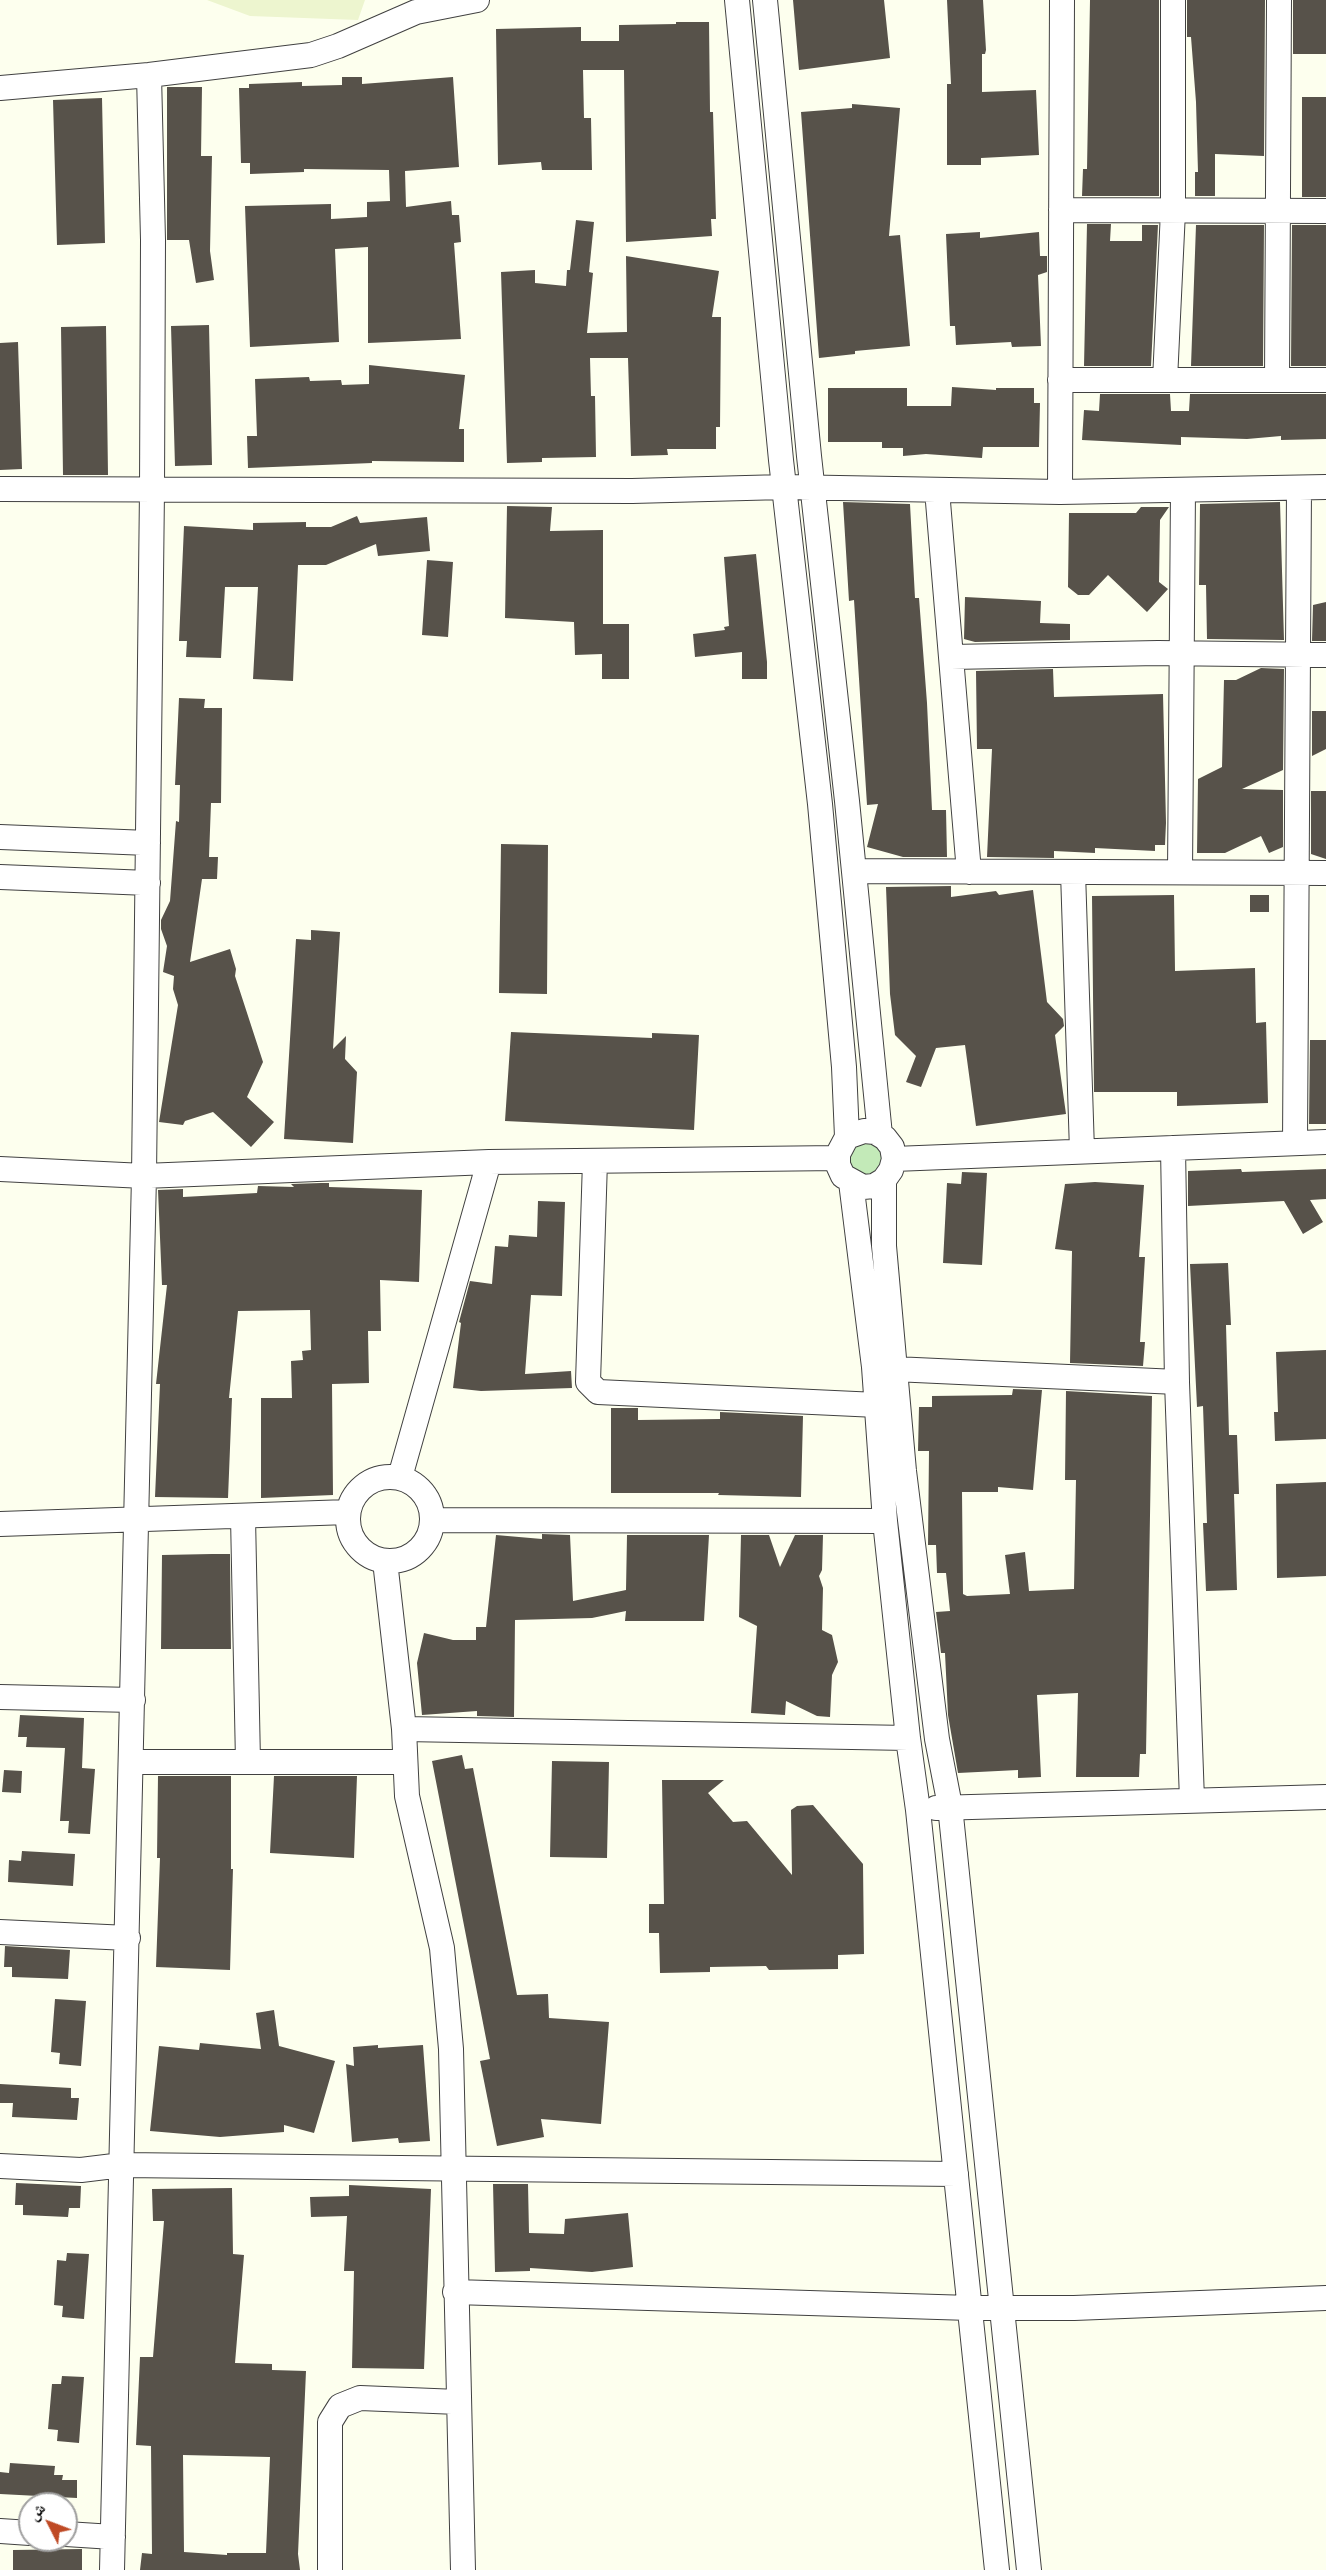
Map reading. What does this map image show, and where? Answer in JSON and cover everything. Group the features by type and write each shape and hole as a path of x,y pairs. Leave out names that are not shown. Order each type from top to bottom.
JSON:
{"street":[{"path":"0,88 148,75 311,55 338,46 416,12 477,0"},
{"path":"737,0 784,487 820,804 844,1067 843,1176 863,1187 874,1186 889,1169 1083,1151 1326,1142"},
{"path":"765,0 880,1135"},
{"path":"1060,492 1062,0"},
{"path":"1165,380 1173,211 1173,0"},
{"path":"1277,380 1280,0"},
{"path":"112,2570 134,1700 144,1176 153,240 148,75"},
{"path":"1061,210 1326,211"},
{"path":"1060,380 1326,380"},
{"path":"0,489 632,491 784,487 1060,492 1326,487"},
{"path":"1295,1143 1299,488"},
{"path":"937,490 969,872"},
{"path":"1180,872 1183,490"},
{"path":"951,657 1326,655"},
{"path":"0,837 148,843"},
{"path":"854,871 1326,873"},
{"path":"1073,872 1083,1151"},
{"path":"0,877 148,883"},
{"path":"0,1169 144,1176 489,1162 595,1161 843,1148 864,1131 880,1135 892,1147 884,1246 894,1369 933,1704 950,1806 1029,2570"},
{"path":"1173,1148 1177,1382 1192,1800"},
{"path":"595,1161 588,1382 598,1392 877,1405"},
{"path":"400,1477 489,1162"},
{"path":"851,1182 874,1367 885,1521 918,1810 997,2570"},
{"path":"894,1369 1177,1382"},
{"path":"389,1476 400,1477 419,1487 426,1496 433,1520 428,1538 415,1553 404,1559 385,1561 368,1555 358,1547 351,1536 348,1512 356,1495 368,1483 389,1476"},
{"path":"0,1524 348,1512"},
{"path":"243,1516 248,1762"},
{"path":"433,1520 885,1521"},
{"path":"385,1561 404,1729 409,1807 442,1948 451,2049 463,2570"},
{"path":"0,1697 134,1700"},
{"path":"404,1729 908,1738"},
{"path":"132,1762 405,1762"},
{"path":"918,1810 950,1806 1326,1797"},
{"path":"0,1932 128,1938"},
{"path":"0,2166 81,2170 122,2165 956,2174"},
{"path":"455,2292 970,2308 1074,2308 1326,2298"},
{"path":"330,2570 330,2422 340,2406 360,2398 458,2402"},
{"path":"0,2531 18,2532"},
{"path":"78,2535 113,2537"}],"green space":[{"path":"207,0 365,0 358,20 250,16"},
{"path":"873,1137 888,1159 873,1180 848,1172 846,1147"}],"building":[{"path":"793,0 884,0 890,58 799,70"},
{"path":"947,0 983,0 986,50 985,54 982,54 982,92 1036,90 1039,155 981,158 981,165 947,165 947,84 951,84"},
{"path":"1090,0 1159,0 1159,196 1082,196 1083,169 1087,169"},
{"path":"1187,0 1265,0 1264,156 1215,154 1215,196 1195,196 1195,172 1198,172 1196,102 1191,37 1187,37"},
{"path":"1293,0 1326,0 1326,54 1293,54"},
{"path":"676,22 709,22 710,112 713,112 716,219 711,219 712,236 626,242 624,70 583,70 584,118 591,118 592,170 542,170 541,162 498,165 496,29 581,27 581,41 619,41 619,25 676,24"},
{"path":"342,77 362,77 362,84 453,77 459,167 405,171 406,207 451,201 452,215 459,215 461,242 454,243 461,339 368,343 368,247 335,249 339,342 250,347 245,206 331,204 331,219 367,217 367,202 390,201 389,170 304,169 304,172 250,174 250,163 241,163 239,88 249,88 249,84 302,82 302,86 342,85"},
{"path":"167,87 202,87 201,156 212,156 210,251 214,280 196,283 189,240 167,240"},
{"path":"1302,97 1326,97 1326,197 1302,197"},
{"path":"102,98 105,243 57,245 53,100"},
{"path":"852,104 900,108 889,236 900,235 910,346 855,351 855,354 819,358 801,112 852,108"},
{"path":"576,220 594,222 589,272 593,273 587,333 627,332 626,256 719,271 712,317 721,317 720,427 716,427 716,449 667,449 668,455 631,456 628,358 590,358 591,396 595,396 596,457 542,458 542,462 507,463 501,272 535,270 535,283 566,286"},
{"path":"1087,224 1111,224 1110,241 1142,241 1142,225 1158,225 1151,366 1084,366"},
{"path":"1196,225 1264,225 1263,366 1191,366"},
{"path":"1292,225 1326,225 1326,366 1291,366"},
{"path":"980,232 980,238 1039,232 1040,256 1047,256 1047,272 1038,275 1041,346 1012,347 1011,342 956,345 955,326 950,326 946,234"},
{"path":"209,325 212,465 175,466 171,326"},
{"path":"106,326 108,475 63,475 61,327"},
{"path":"18,342 22,469 0,470 0,343"},
{"path":"369,365 465,375 459,429 464,429 464,462 372,461 372,463 248,468 247,436 257,436 255,379 309,377 310,381 341,380 342,385 369,384"},
{"path":"952,387 996,390 996,388 1034,388 1034,403 1040,403 1039,447 983,447 982,458 926,454 903,456 903,448 882,448 882,442 828,442 828,388 907,388 907,406 951,406"},
{"path":"1100,394 1170,394 1171,411 1189,411 1190,394 1326,394 1326,439 1281,440 1281,436 1247,439 1181,437 1181,445 1082,440 1084,410 1099,411"},
{"path":"843,502 910,504 915,598 919,598 927,703 932,810 946,810 947,857 903,857 867,847 878,804 867,805 854,600 849,601"},
{"path":"1280,502 1284,640 1207,639 1206,585 1199,585 1200,504"},
{"path":"507,506 552,507 550,531 603,530 603,624 629,624 629,679 602,679 602,654 575,655 574,622 505,618"},
{"path":"1141,507 1169,507 1160,520 1159,582 1168,589 1147,612 1108,575 1089,595 1078,595 1068,587 1069,513 1136,513"},
{"path":"357,516 360,523 427,517 430,551 378,556 376,544 326,565 298,565 293,681 253,679 258,587 225,587 221,658 186,657 187,641 179,641 184,526 253,530 253,523 306,522 306,527 331,527"},
{"path":"756,554 767,679 742,679 742,652 695,657 693,634 725,630 724,627 729,626 724,557"},
{"path":"427,560 453,562 448,637 422,635"},
{"path":"965,597 1041,601 1040,623 1070,624 1070,640 975,642 964,639"},
{"path":"1326,602 1326,641 1312,641 1313,605"},
{"path":"1261,668 1284,669 1283,770 1242,789 1283,790 1283,847 1269,853 1261,836 1225,853 1197,853 1198,779 1222,767 1224,680 1236,680"},
{"path":"1053,669 1054,697 1163,694 1165,845 1155,845 1155,851 1095,848 1095,853 1054,851 1054,858 987,857 992,749 977,749 976,671"},
{"path":"179,698 205,699 204,708 222,708 221,803 211,803 209,857 218,857 217,879 202,879 190,962 230,949 236,969 235,976 263,1062 247,1097 274,1122 251,1147 213,1112 185,1121 183,1125 159,1122 178,1005 173,989 174,976 163,972 167,946 161,929 161,920 170,901 176,821 179,822 180,785 175,785"},
{"path":"1312,711 1326,711 1326,749 1312,756"},
{"path":"1311,791 1326,791 1326,859 1311,854"},
{"path":"501,844 548,845 547,994 499,993"},
{"path":"951,886 951,897 996,891 999,895 1033,890 1047,1002 1063,1019 1064,1026 1055,1035 1066,1114 976,1126 965,1045 936,1048 921,1087 906,1082 916,1056 895,1035 890,994 886,887"},
{"path":"1174,895 1175,971 1255,968 1256,1023 1266,1022 1268,1103 1177,1106 1177,1092 1094,1092 1092,896"},
{"path":"1250,895 1269,895 1269,912 1250,912"},
{"path":"311,930 340,932 333,1049 346,1036 345,1059 357,1072 353,1143 284,1139 296,939 311,940"},
{"path":"511,1032 652,1038 652,1033 699,1035 694,1130 505,1121"},
{"path":"1310,1040 1326,1040 1326,1124 1309,1124"},
{"path":"1241,1169 1242,1172 1326,1169 1326,1199 1310,1200 1323,1222 1303,1234 1284,1201 1188,1206 1188,1171"},
{"path":"962,1172 987,1173 982,1265 943,1263 947,1183 961,1184"},
{"path":"1095,1182 1144,1185 1139,1257 1145,1257 1140,1342 1145,1342 1143,1366 1070,1363 1072,1251 1055,1249 1065,1184"},
{"path":"329,1183 329,1187 422,1190 419,1282 380,1280 381,1331 368,1331 369,1383 332,1384 333,1495 261,1498 261,1398 292,1398 291,1361 303,1360 302,1351 311,1350 310,1310 238,1311 229,1398 232,1398 228,1498 155,1497 160,1384 156,1384 167,1285 162,1285 158,1190 183,1189 183,1197 257,1193 258,1186 294,1187 291,1184"},
{"path":"538,1201 565,1202 562,1296 531,1295 525,1374 571,1371 572,1388 481,1391 453,1388 461,1323 459,1322 470,1281 492,1284 495,1246 508,1247 509,1235 537,1237"},
{"path":"1228,1263 1231,1325 1226,1325 1229,1435 1237,1435 1239,1494 1234,1494 1237,1590 1206,1591 1203,1523 1207,1523 1203,1406 1197,1407 1190,1264"},
{"path":"1326,1350 1326,1439 1275,1441 1274,1412 1278,1412 1276,1352"},
{"path":"1013,1389 1042,1390 1033,1490 998,1487 998,1492 962,1492 963,1594 967,1596 1010,1594 1005,1555 1025,1552 1029,1591 1074,1589 1076,1480 1065,1480 1066,1391 1152,1396 1146,1754 1140,1754 1139,1777 1076,1777 1078,1693 1037,1695 1041,1777 1018,1778 1018,1770 958,1773 948,1715 945,1653 941,1653 936,1612 950,1611 946,1573 937,1573 936,1545 928,1545 929,1451 918,1451 919,1407 932,1407 932,1396 1012,1395"},
{"path":"611,1408 638,1408 638,1420 720,1419 720,1412 803,1416 801,1497 718,1495 719,1493 611,1493"},
{"path":"1326,1482 1326,1576 1277,1578 1276,1484"},
{"path":"542,1534 570,1535 573,1601 626,1590 627,1535 709,1535 704,1621 625,1621 626,1611 592,1618 515,1620 514,1717 477,1716 477,1711 422,1715 417,1663 424,1633 453,1640 476,1640 476,1627 486,1627 496,1535 542,1539"},
{"path":"741,1535 769,1535 780,1567 795,1535 823,1535 822,1570 819,1576 823,1588 822,1630 832,1635 838,1662 832,1675 830,1717 817,1716 786,1701 785,1715 751,1713 757,1626 739,1617"},
{"path":"230,1554 231,1649 161,1649 162,1555"},
{"path":"20,1715 84,1718 82,1768 95,1769 90,1834 68,1833 69,1821 60,1821 65,1748 26,1747 27,1737 18,1737"},
{"path":"462,1755 465,1769 473,1768 517,1995 548,1994 549,2018 609,2022 601,2124 541,2119 544,2137 497,2146 480,2061 490,2059 432,1761"},
{"path":"552,1761 609,1762 607,1858 550,1857"},
{"path":"4,1770 22,1771 21,1793 2,1792"},
{"path":"158,1776 231,1776 231,1869 233,1869 230,1970 156,1967 160,1858 157,1858"},
{"path":"274,1776 357,1776 354,1858 270,1853"},
{"path":"662,1780 724,1780 708,1793 733,1822 747,1821 792,1875 791,1810 797,1806 813,1805 863,1864 864,1954 838,1955 838,1969 769,1970 766,1966 710,1967 710,1972 660,1973 659,1933 649,1933 649,1904 664,1904"},
{"path":"22,1851 75,1854 73,1886 8,1882 9,1860 21,1861"},
{"path":"5,1946 70,1950 68,1979 12,1977 12,1967 4,1967"},
{"path":"55,1999 86,2001 81,2066 59,2064 60,2053 51,2052"},
{"path":"274,2010 279,2046 335,2061 314,2133 284,2125 284,2132 220,2137 150,2131 159,2046 199,2050 200,2043 261,2049 256,2013"},
{"path":"378,2045 378,2048 423,2045 430,2141 399,2143 398,2138 352,2142 346,2064 354,2066 353,2047"},
{"path":"0,2084 71,2088 71,2098 79,2098 77,2120 12,2117 13,2103 0,2103"},
{"path":"16,2183 81,2186 80,2208 69,2208 68,2217 23,2215 23,2205 15,2205"},
{"path":"493,2184 528,2184 529,2233 564,2234 565,2219 628,2213 633,2267 592,2272 530,2268 530,2271 495,2272"},
{"path":"349,2185 431,2189 424,2369 352,2368 354,2271 344,2271 347,2216 311,2217 310,2197 349,2196"},
{"path":"232,2188 233,2254 244,2255 235,2363 272,2364 272,2370 306,2371 298,2554 300,2570 140,2570 142,2553 152,2554 151,2446 136,2445 140,2357 153,2357 164,2221 153,2221 152,2189","holes":["183,2455 270,2457 266,2553 227,2553 227,2555 184,2552"]},
{"path":"67,2253 89,2254 84,2319 62,2317 63,2306 54,2305 57,2260 66,2261"},
{"path":"62,2376 84,2377 79,2443 57,2441 58,2430 48,2429 52,2384 61,2384"},
{"path":"10,2463 55,2466 54,2475 63,2475 62,2480 77,2480 77,2492 0,2494 0,2472 9,2473"},
{"path":"78,2549 82,2549 82,2570 13,2570 13,2550 18,2550 18,2552 78,2552"}]}
